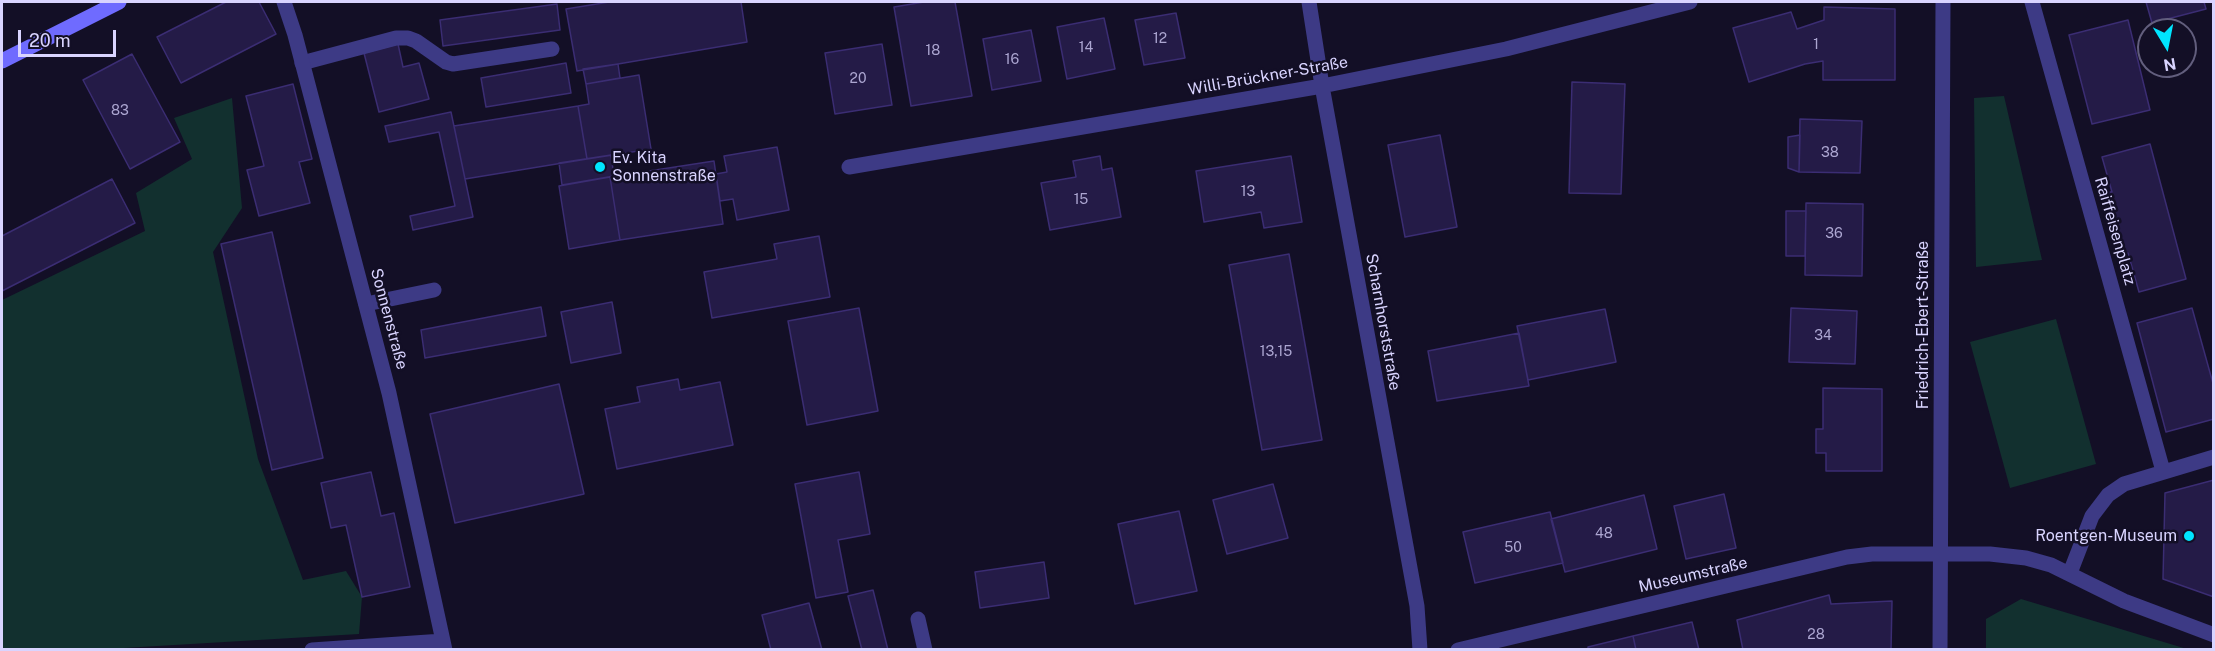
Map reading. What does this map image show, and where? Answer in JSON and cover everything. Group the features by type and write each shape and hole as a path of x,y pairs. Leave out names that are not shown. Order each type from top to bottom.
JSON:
{"main road":[{"path":"2,61 119,2"}],"street":[{"name":"Sonnenstraße","path":"284,2 389,393 444,645"},
{"name":"Scharnhorststraße","path":"1309,2 1322,86 1417,606 1420,650"},
{"name":"Willi-Brückner-Straße","path":"849,167 1322,86 1506,49 1690,2"},
{"name":"Friedrich-Ebert-Straße","path":"1940,650 1943,2"},
{"name":"Raiffeisenplatz","path":"2032,2 2163,471"},
{"path":"302,63 396,38 416,41 446,62 453,64 552,49"},
{"path":"366,304 434,290"},
{"path":"2070,573 2092,516 2108,495 2124,484 2214,457"},
{"name":"Museumstraße","path":"1458,650 1847,557 1872,554 1990,554 2026,558 2051,565 2124,601 2214,635"},
{"path":"918,619 925,650"},
{"path":"312,650 444,645"}],"green space":[{"path":"2004,96 2042,260 1976,267 1974,98"},
{"path":"232,98 242,208 213,252 258,459 303,580 346,571 362,597 359,634 107,649 2,649 2,300 145,231 136,193 192,159 174,118"},
{"path":"2056,319 2096,464 2010,488 1970,342"},
{"path":"2021,599 2187,649 1986,649 1986,619"}],"building":[{"path":"226,2 259,2 276,34 181,83 157,37"},
{"path":"609,2 741,2 747,42 577,71 566,9"},
{"path":"924,2 955,2 972,96 911,106 894,7"},
{"path":"2146,2 2204,2 2206,9 2171,18 2151,18"},
{"path":"557,4 560,30 443,46 440,20"},
{"path":"1824,7 1895,9 1895,80 1823,80 1823,61 1805,64 1749,82 1733,28 1791,12 1797,29 1824,20"},
{"path":"1176,13 1185,58 1144,65 1135,20"},
{"path":"1104,18 1115,69 1067,79 1057,27"},
{"path":"2128,20 2137,57 2137,78 2142,78 2150,110 2092,124 2069,35"},
{"path":"1031,30 1041,81 992,90 983,39"},
{"path":"398,44 403,67 419,63 429,99 379,112 364,53"},
{"path":"882,44 892,105 835,114 825,53"},
{"path":"132,54 180,142 130,169 83,80"},
{"path":"566,63 571,93 486,107 481,78"},
{"path":"618,64 620,78 586,84 583,69"},
{"path":"639,75 651,149 587,159 578,106 589,104 586,84"},
{"path":"1572,82 1625,84 1621,194 1569,193"},
{"path":"293,84 312,159 299,162 310,203 259,216 247,170 264,166 246,96"},
{"path":"578,106 587,159 465,179 454,126"},
{"path":"451,112 473,217 413,230 410,216 455,206 439,132 389,142 385,126"},
{"path":"1800,119 1862,121 1860,173 1799,172"},
{"path":"1440,135 1457,227 1405,237 1388,145"},
{"path":"1800,135 1799,172 1788,168 1788,137"},
{"path":"2150,144 2186,279 2139,292 2128,253 2125,254 2102,157"},
{"path":"777,147 789,210 737,220 733,199 720,201 716,174 727,172 724,156"},
{"path":"611,155 614,176 562,185 559,163"},
{"path":"1100,156 1102,170 1112,168 1121,217 1050,230 1041,183 1076,177 1073,161"},
{"path":"1291,156 1302,222 1264,228 1261,212 1204,222 1196,171"},
{"path":"714,161 723,224 620,240 610,177"},
{"path":"610,177 620,240 569,249 559,186"},
{"path":"112,179 135,223 2,291 2,236"},
{"path":"1806,203 1863,204 1862,276 1805,275"},
{"path":"1786,211 1806,211 1805,256 1786,256"},
{"path":"272,232 323,458 272,470 221,244"},
{"path":"819,236 830,297 712,318 704,272 777,259 774,244"},
{"path":"1289,254 1322,440 1262,450 1229,265"},
{"path":"612,302 621,353 571,363 561,312"},
{"path":"541,307 546,336 425,358 421,330"},
{"path":"859,308 878,411 807,425 788,321"},
{"path":"1791,308 1857,311 1855,364 1789,362"},
{"path":"2192,308 2214,387 2214,419 2166,432 2137,323"},
{"path":"1605,309 1616,362 1528,380 1517,326"},
{"path":"1519,333 1529,386 1437,401 1428,351"},
{"path":"678,379 680,390 720,382 733,445 617,469 605,409 640,402 637,387"},
{"path":"559,384 584,494 455,523 430,414"},
{"path":"1823,388 1882,389 1882,471 1826,471 1826,453 1816,453 1816,429 1823,429"},
{"path":"371,472 381,516 394,513 410,587 362,597 346,525 331,528 321,483"},
{"path":"859,472 870,534 838,540 848,592 816,598 795,484"},
{"name":"Roentgen-Museum","path":"2214,480 2214,597 2163,579 2165,493"},
{"path":"1273,484 1288,538 1227,554 1213,500"},
{"path":"1724,494 1736,548 1686,559 1674,506"},
{"path":"1644,495 1657,549 1565,572 1551,519"},
{"path":"1179,511 1197,591 1135,604 1118,524"},
{"path":"1550,512 1563,563 1475,583 1463,532"},
{"path":"1044,562 1049,598 980,608 975,572"},
{"path":"873,590 888,650 862,650 848,596"},
{"path":"1829,595 1831,604 1892,601 1891,650 1743,650 1737,620"},
{"path":"809,603 822,650 771,650 762,615"},
{"path":"1692,622 1699,650 1636,650 1633,636"},
{"path":"1633,636 1636,650 1588,650 1588,647"}],"place":[{"name":"Ev. Kita Sonnenstraße","path":"600,167"},
{"name":"Roentgen-Museum","path":"2189,536"}]}
